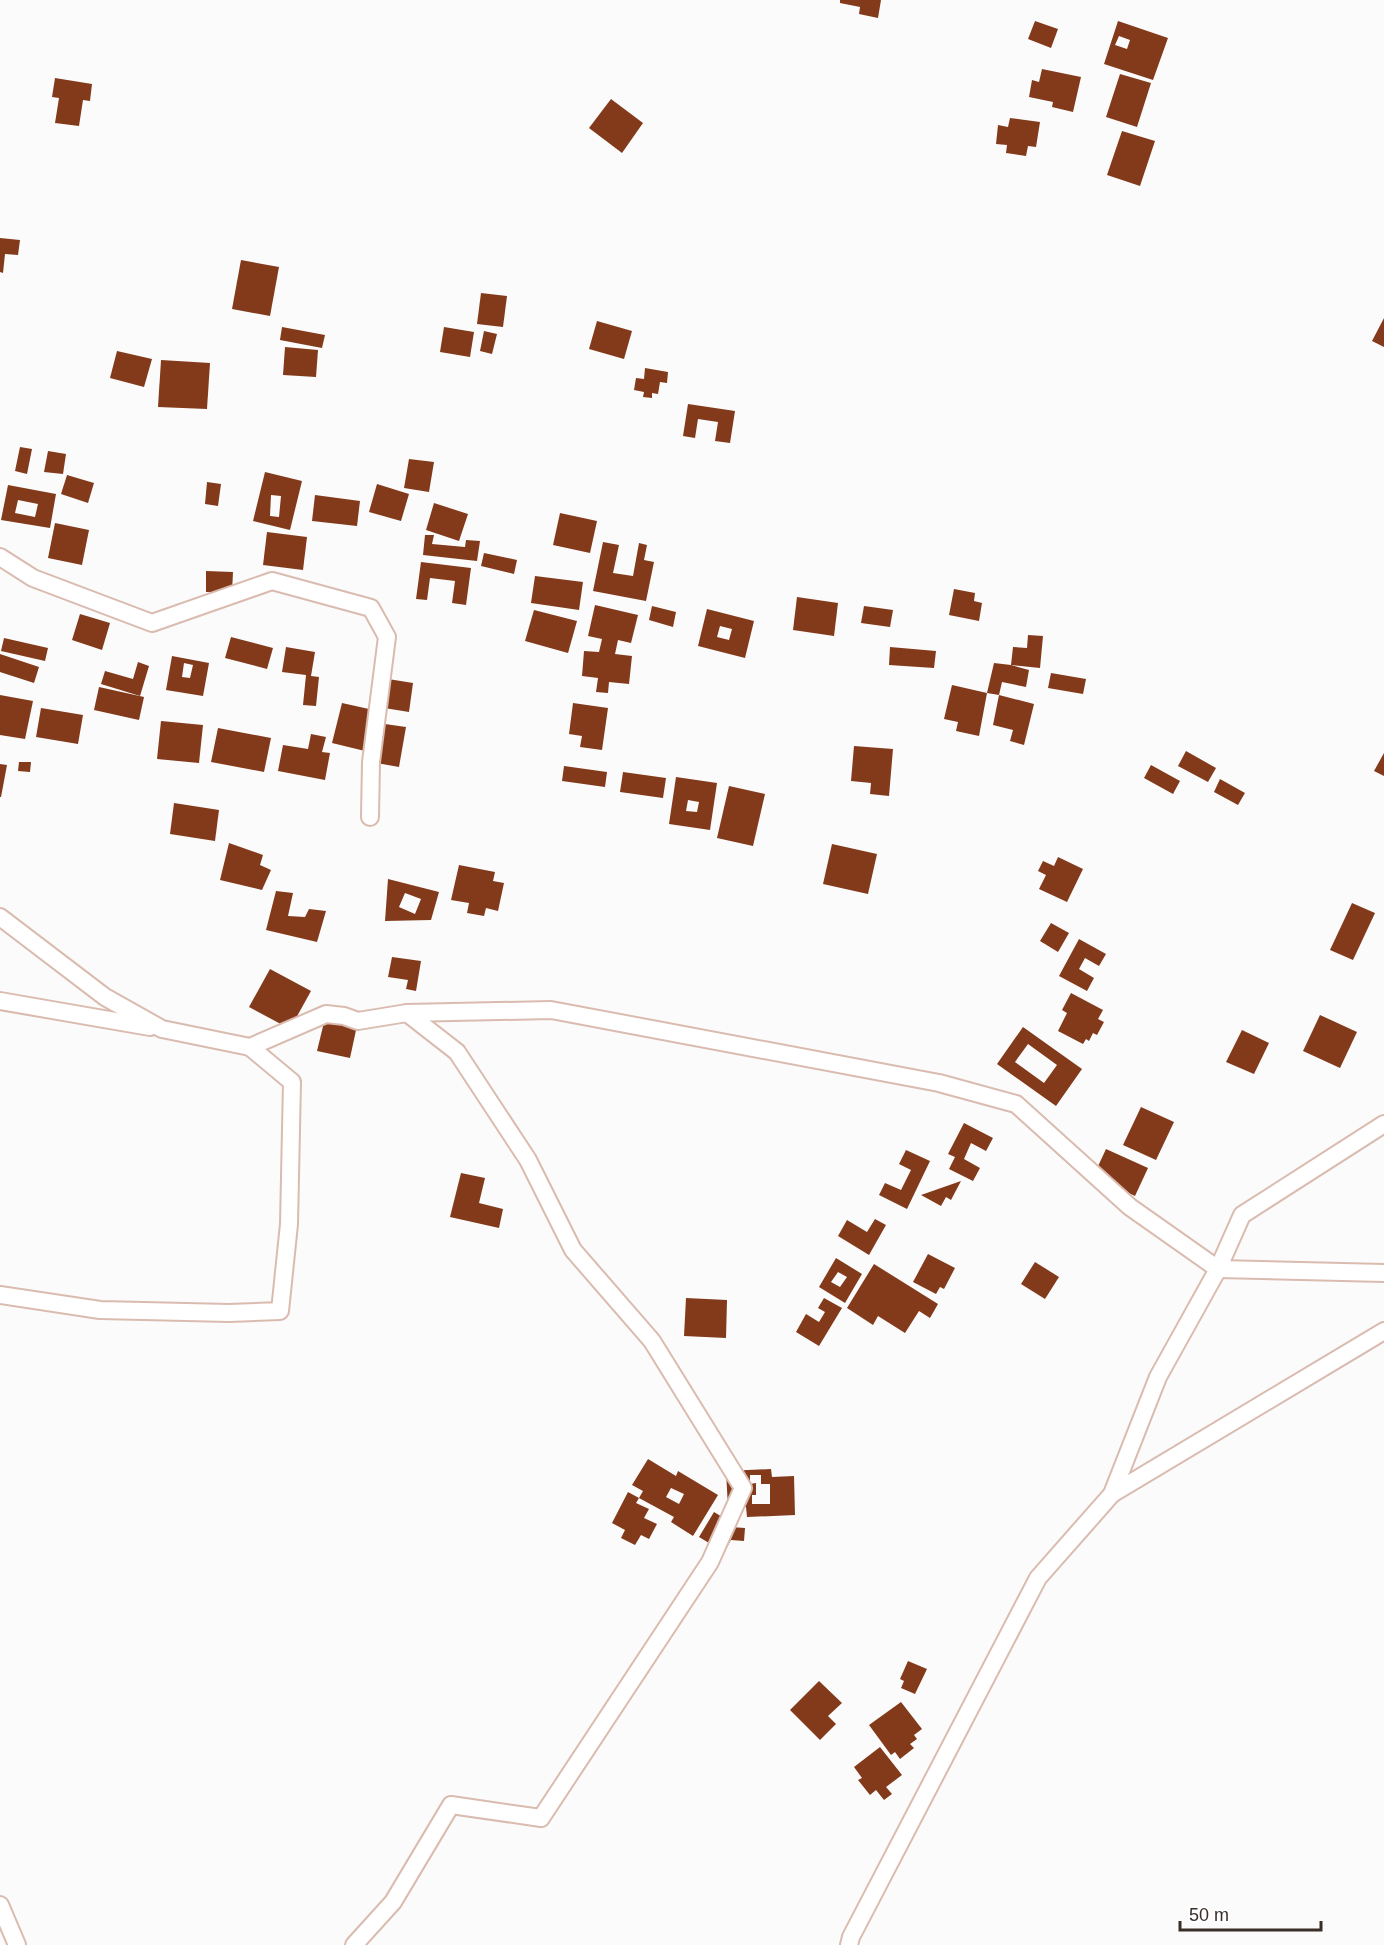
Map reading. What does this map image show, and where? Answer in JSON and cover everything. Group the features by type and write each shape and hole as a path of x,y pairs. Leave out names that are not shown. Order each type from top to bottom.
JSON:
{"street":[{"path":"0,557 33,578 152,623 272,581 370,608 387,637 371,762 370,817"},
{"path":"0,917 105,997 162,1029"},
{"path":"0,1001 250,1047 292,1082 289,1224 280,1311 229,1314 100,1310 0,1295"},
{"path":"250,1047 326,1014 344,1016 358,1021 407,1013 551,1010 939,1083 1016,1104 1130,1207 1218,1269 1384,1274"},
{"path":"354,1945 393,1902 452,1805 541,1818 710,1562 743,1488 652,1341 573,1250 528,1160 457,1052 407,1013"},
{"path":"1112,1494 1158,1377 1218,1269 1242,1215 1384,1124"},
{"path":"849,1945 851,1937 1038,1578 1112,1494 1384,1331"},
{"path":"0,1905 17,1945"}],"building":[{"path":"840,0 881,0 878,18 859,14 860,7 840,3"},
{"path":"1035,21 1058,29 1051,48 1028,39"},
{"path":"1118,21 1168,38 1153,80 1104,64","holes":["1119,36 1130,40 1127,49 1115,45"]},
{"path":"1042,69 1081,77 1073,112 1052,107 1053,102 1029,97 1032,80 1039,82"},
{"path":"1120,74 1151,83 1137,127 1106,117"},
{"path":"55,78 92,84 90,101 83,100 79,126 55,123 59,98 52,97"},
{"path":"611,99 643,123 622,153 589,128"},
{"path":"1010,118 1040,122 1036,147 1028,146 1026,156 1006,153 1007,145 996,144 998,125 1008,127"},
{"path":"1122,131 1155,141 1140,186 1107,175"},
{"path":"0,238 20,240 18,255 5,254 3,273 0,272"},
{"path":"241,260 279,267 270,316 232,309"},
{"path":"481,293 507,296 503,327 477,324"},
{"path":"1384,318 1384,347 1372,341"},
{"path":"597,321 632,331 624,359 589,349"},
{"path":"282,327 325,335 322,348 280,340"},
{"path":"444,327 474,332 470,357 440,352"},
{"path":"484,331 497,334 492,354 480,351"},
{"path":"285,347 318,350 316,377 283,375"},
{"path":"117,351 152,359 144,387 110,378"},
{"path":"161,360 210,363 207,409 158,407"},
{"path":"645,368 668,372 667,383 660,382 658,394 652,393 652,398 643,397 644,392 634,390 636,378 644,379"},
{"path":"688,404 735,411 730,443 715,441 718,422 698,419 695,438 683,436"},
{"path":"20,447 32,449 27,474 15,471"},
{"path":"48,451 66,454 63,474 44,472"},
{"path":"409,459 434,462 429,492 404,488"},
{"path":"265,472 302,481 290,530 253,521","holes":["271,495 281,496 279,517 270,516"]},
{"path":"67,475 94,483 88,503 61,494"},
{"path":"207,482 221,484 218,506 205,504"},
{"path":"377,484 409,494 401,521 369,512"},
{"path":"8,485 56,494 50,528 1,520","holes":["18,500 38,504 35,517 15,513"]},
{"path":"315,495 360,501 357,526 312,521"},
{"path":"434,503 468,514 459,541 426,530"},
{"path":"560,513 597,521 590,553 553,545"},
{"path":"55,523 89,530 82,565 48,558"},
{"path":"267,532 307,537 303,570 263,565"},
{"path":"425,535 434,535 432,544 465,547 466,540 480,541 477,561 423,555"},
{"path":"603,542 619,545 613,573 633,576 639,543 647,545 644,560 654,562 646,601 593,591"},
{"path":"484,553 517,560 514,574 481,566"},
{"path":"421,562 471,568 466,605 452,603 455,581 430,578 427,600 416,599"},
{"path":"206,571 233,572 232,592 206,592"},
{"path":"535,576 583,582 579,610 531,603"},
{"path":"954,589 975,593 974,601 982,603 979,621 949,615"},
{"path":"797,597 838,603 834,636 793,630"},
{"path":"595,605 638,615 631,643 618,640 615,654 632,656 629,684 609,682 608,693 596,692 598,678 582,676 584,651 599,652 602,639 588,636"},
{"path":"652,606 676,612 673,627 649,620"},
{"path":"864,606 893,610 890,627 861,623"},
{"path":"707,609 754,621 745,658 698,646","holes":["720,626 732,629 729,640 717,637"]},
{"path":"534,610 577,621 568,653 525,641"},
{"path":"80,614 110,623 102,650 72,640"},
{"path":"1028,635 1043,636 1040,668 1011,665 1013,647 1027,648"},
{"path":"231,637 273,648 267,669 225,658"},
{"path":"4,638 48,648 45,661 1,651"},
{"path":"286,647 315,652 311,676 319,677 316,706 303,705 306,675 282,672"},
{"path":"890,647 936,651 934,668 889,665"},
{"path":"0,654 39,667 34,683 0,672"},
{"path":"172,656 209,663 203,696 166,690","holes":["184,663 193,665 190,678 182,677"]},
{"path":"138,662 149,666 140,696 101,684 105,671 133,679"},
{"path":"994,663 1029,670 1026,687 1002,682 999,695 987,693"},
{"path":"1051,673 1086,679 1083,694 1048,688"},
{"path":"382,678 413,683 409,712 378,707"},
{"path":"952,685 987,693 979,736 956,731 958,722 944,719"},
{"path":"99,687 144,697 139,720 94,710"},
{"path":"0,695 33,701 25,739 0,735"},
{"path":"999,695 1034,704 1024,745 1010,741 1013,730 993,725"},
{"path":"342,703 378,711 378,723 406,727 399,767 371,762 369,752 332,743"},
{"path":"573,703 608,708 602,750 580,747 582,736 569,734"},
{"path":"41,708 83,715 78,744 36,737"},
{"path":"161,721 203,725 199,763 157,759"},
{"path":"218,728 271,738 264,772 211,762"},
{"path":"311,734 326,737 322,752 330,753 325,780 278,771 283,745 308,749"},
{"path":"854,746 893,749 889,796 870,794 871,783 851,781"},
{"path":"1186,751 1216,768 1208,782 1178,766"},
{"path":"1384,753 1384,776 1374,771"},
{"path":"19,762 31,762 30,772 18,771"},
{"path":"0,764 7,765 1,797 0,797"},
{"path":"1151,765 1180,781 1173,794 1144,778"},
{"path":"564,766 607,772 605,787 562,781"},
{"path":"623,772 666,778 663,798 620,792"},
{"path":"676,777 717,783 710,830 669,824","holes":["688,800 699,802 697,812 686,811"]},
{"path":"1220,779 1245,793 1238,805 1214,792"},
{"path":"729,786 765,794 753,846 717,838"},
{"path":"174,803 219,810 215,841 170,834"},
{"path":"229,843 263,855 260,865 271,870 262,890 220,880"},
{"path":"832,844 877,854 868,894 823,884"},
{"path":"1058,857 1083,869 1067,902 1039,889 1046,875 1038,871 1043,861 1054,866"},
{"path":"459,865 495,872 493,881 504,883 498,911 486,908 484,916 467,913 469,903 451,900"},
{"path":"388,879 439,892 431,920 385,921","holes":["405,893 421,899 415,914 399,907"]},
{"path":"276,891 293,893 288,916 305,917 309,909 326,911 317,942 266,930"},
{"path":"1352,903 1375,913 1353,960 1330,950"},
{"path":"1051,923 1069,933 1058,952 1040,941"},
{"path":"1079,939 1106,954 1099,966 1085,958 1079,969 1094,978 1087,991 1059,976"},
{"path":"392,957 421,961 416,991 406,989 408,980 388,977"},
{"path":"270,969 311,991 290,1029 249,1007"},
{"path":"1071,993 1103,1010 1098,1019 1104,1022 1097,1035 1093,1033 1089,1041 1086,1039 1083,1044 1058,1031 1067,1013 1062,1010"},
{"path":"326,1014 358,1021 350,1058 317,1051"},
{"path":"1320,1015 1357,1032 1340,1068 1303,1051"},
{"path":"1023,1027 1082,1069 1056,1106 997,1064","holes":["1028,1044 1057,1065 1044,1083 1015,1062"]},
{"path":"1242,1030 1269,1043 1254,1074 1226,1062"},
{"path":"1141,1107 1174,1122 1156,1160 1123,1145"},
{"path":"964,1123 993,1138 986,1151 971,1143 964,1159 980,1168 973,1181 949,1169 955,1157 948,1154"},
{"path":"1106,1149 1148,1168 1135,1196 1093,1177"},
{"path":"906,1150 930,1161 907,1209 879,1195 885,1183 901,1190 911,1170 899,1164"},
{"path":"461,1173 485,1178 479,1203 503,1209 499,1228 450,1217"},
{"path":"961,1181 951,1200 946,1197 941,1206 921,1195"},
{"path":"875,1219 886,1225 869,1255 838,1236 847,1220 867,1232"},
{"path":"928,1254 955,1268 944,1289 940,1287 936,1294 913,1282"},
{"path":"836,1258 862,1274 845,1303 819,1287","holes":["838,1272 847,1277 840,1287 831,1282"]},
{"path":"1035,1262 1059,1277 1045,1299 1021,1284"},
{"path":"874,1264 938,1304 930,1318 919,1311 905,1333 878,1316 873,1325 847,1308"},
{"path":"686,1298 727,1300 726,1338 684,1336"},
{"path":"824,1298 842,1308 819,1346 796,1332 806,1314 819,1322 825,1312 818,1308"},
{"path":"648,1459 676,1476 678,1471 718,1495 693,1536 671,1522 674,1517 639,1498 643,1491 632,1485","holes":["671,1488 684,1494 679,1504 666,1497"]},
{"path":"771,1469 772,1477 794,1476 795,1515 747,1517 746,1507 728,1508 726,1471","holes":["750,1475 761,1475 761,1484 770,1484 770,1504 752,1504 752,1495 756,1495 756,1483 750,1484"]},
{"path":"628,1492 639,1498 636,1503 649,1509 644,1518 657,1524 649,1539 641,1535 635,1545 621,1538 625,1530 612,1523"},
{"path":"714,1512 724,1518 716,1532 731,1540 724,1552 699,1537"},
{"path":"731,1527 745,1528 744,1541 731,1540"},
{"path":"908,1661 927,1669 915,1694 901,1688 904,1681 900,1679"},
{"path":"819,1681 842,1703 828,1716 836,1724 820,1740 790,1710"},
{"path":"901,1702 922,1729 914,1735 917,1739 910,1744 914,1748 900,1759 895,1752 891,1755 869,1725"},
{"path":"880,1747 902,1775 886,1787 892,1794 884,1800 876,1790 870,1795 858,1780 862,1778 854,1767"}]}
